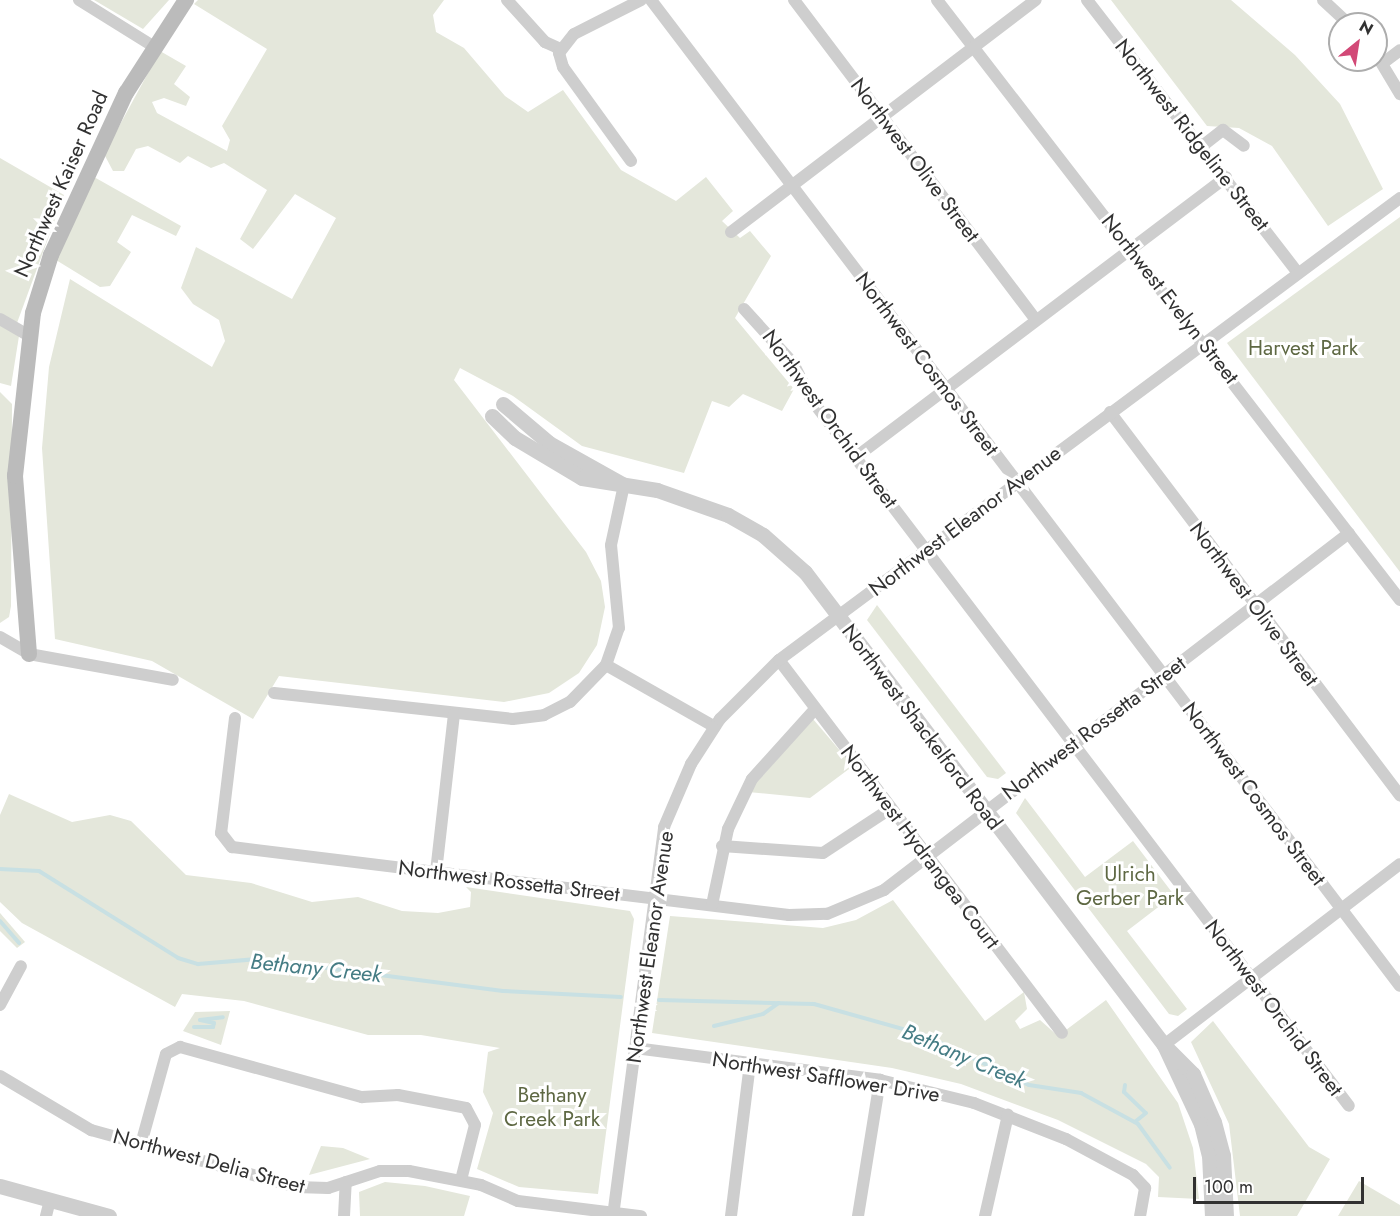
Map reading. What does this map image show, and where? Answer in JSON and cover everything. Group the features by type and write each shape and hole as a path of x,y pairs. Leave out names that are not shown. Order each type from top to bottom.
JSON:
{"main road":[{"name":"Northwest Kaiser Road","path":"29,654 15,476 28,336 51,255 153,46 186,0"}],"street":[{"path":"79,0 153,46"},
{"path":"507,0 544,42 561,49"},
{"path":"631,161 562,67 561,49 574,34 641,0"},
{"name":"Northwest Cosmos Street","path":"651,0 1400,986"},
{"name":"Northwest Olive Street","path":"794,0 1036,320"},
{"name":"Northwest Evelyn Street","path":"937,0 1082,191 1132,247 1400,600"},
{"path":"731,232 1036,0"},
{"name":"Northwest Ridgeline Street","path":"1086,0 1226,177 1296,270"},
{"path":"1323,0 1336,12"},
{"path":"1388,72 1400,94"},
{"path":"1201,147 1222,130 1244,146"},
{"path":"856,457 1226,177"},
{"name":"Northwest Eleanor Avenue","path":"614,1214 664,827 691,764 715,727 779,660 840,617 1296,270 1400,198"},
{"name":"Northwest Orchid Street","path":"744,309 793,363 811,399 1349,1106"},
{"path":"0,319 28,336"},
{"name":"Northwest Shackelford Road","path":"497,410 562,468 599,484 624,485 707,505 763,535 805,572 1164,1045 1193,1074 1214,1122 1223,1155 1226,1216"},
{"name":"Northwest Olive Street","path":"1110,412 1400,796"},
{"path":"274,693 513,719 544,715 579,695 606,665 619,628 611,545 624,485"},
{"name":"Northwest Rossetta Street","path":"235,718 221,833 227,845 789,915 845,910 884,890 1349,533"},
{"path":"0,637 29,654 173,681"},
{"name":"Northwest Hydrangea Court","path":"779,660 926,857 1062,1033"},
{"path":"606,665 715,727"},
{"path":"712,905 722,846 752,779 815,709"},
{"path":"436,872 454,714"},
{"path":"722,846 823,853 890,809"},
{"path":"1164,1045 1400,864"},
{"path":"0,1005 21,966"},
{"name":"Northwest Shackelford Road","path":"1164,1045 1201,1124 1209,1155 1212,1216"},
{"path":"141,1144 164,1058 180,1047 362,1097 398,1095 466,1108 475,1125 461,1180"},
{"name":"Northwest Safflower Drive","path":"635,1048 880,1080 1008,1115 1066,1139 1139,1180 1145,1193 1140,1216"},
{"path":"731,1216 750,1064"},
{"name":"Northwest Delia Street","path":"0,1076 91,1130 296,1187 346,1182 394,1170 461,1180 518,1201 641,1216"},
{"path":"858,1216 880,1080"},
{"path":"985,1216 1008,1115"},
{"path":"345,1216 346,1182"},
{"path":"0,1186 110,1216"},
{"path":"46,1216 50,1200"}],"green space":[{"path":"94,0 169,0 143,29"},
{"path":"198,0 444,0 433,15 436,32 464,48 505,96 528,112 563,90 621,170 676,201 706,177 733,211 722,221 740,238 750,231 771,256 735,318 794,389 782,411 743,394 729,407 712,401 684,473 582,446 513,396 460,368 454,380 586,552 601,581 605,607 597,645 579,673 549,693 504,702 279,676 253,719 152,661 55,639 42,448 49,367 70,279 212,367 225,341 219,320 193,304 181,288 196,247 292,299 336,218 295,194 253,249 240,239 267,190 224,163 211,168 188,156 180,163 148,146 136,149 124,171 113,171 104,154 160,51 186,66 174,84 190,97 186,106 164,98 152,102 157,113 227,151 230,140 222,126 267,49 194,4"},
{"path":"1111,0 1231,0 1295,55 1340,104 1383,189 1328,226 1272,146 1239,128 1207,126"},
{"path":"0,158 64,195 17,323 0,313"},
{"path":"94,177 181,226 176,236 132,215 117,242 131,252 110,286 100,287 56,260"},
{"name":"Harvest Park","path":"1400,217 1400,572 1227,343"},
{"path":"0,321 19,336 11,386 0,383"},
{"path":"0,392 12,404 11,606 9,617 0,623"},
{"path":"877,605 1006,773 998,779 987,777 867,620"},
{"path":"813,719 853,766 810,798 748,792"},
{"name":"Bethany Creek Park","path":"9,794 72,822 110,815 131,821 186,875 251,883 312,902 358,897 402,911 438,913 470,907 471,892 466,887 630,911 634,919 598,1194 519,1187 477,1169 493,1113 483,1092 488,1052 500,1048 421,1035 368,1035 244,1001 182,994 175,1007 22,923 0,902 0,815"},
{"name":"Ulrich Gerber Park","path":"1025,798 1085,877 1133,841 1174,895 1127,931 1187,1009 1178,1016 1169,1014 1016,813"},
{"path":"893,900 985,1021 1024,992 1027,1009 1015,1021 1020,1029 1040,1020 1058,1036 1106,1000 1178,1103 1193,1148 1199,1199 1158,1197 1159,1177 1146,1164 1058,1120 961,1084 892,1068 652,1033 670,916 823,928 856,920"},
{"path":"0,913 25,942 17,948 0,931"},
{"path":"230,1011 221,1045 183,1031 195,1012"},
{"path":"1213,1021 1309,1147 1330,1159 1297,1216 1240,1216 1229,1124 1191,1042"},
{"path":"321,1146 343,1148 370,1159 309,1175"},
{"path":"1359,1181 1400,1205 1400,1216 1338,1216"},
{"path":"385,1182 425,1186 470,1196 464,1216 360,1216 359,1192"}],"waterway":[{"name":"Bethany Creek","path":"0,869 39,871 178,958 198,964 257,959 503,991 621,997"},
{"path":"0,921 19,943"},
{"name":"Bethany Creek","path":"659,1000 814,1004 924,1035 1029,1085 1081,1093 1138,1124 1170,1168"},
{"path":"714,1026 763,1014 779,1003"},
{"path":"194,1027 213,1027 214,1023 200,1020 223,1017"},
{"path":"1125,1085 1124,1092 1146,1113 1135,1122"}]}
